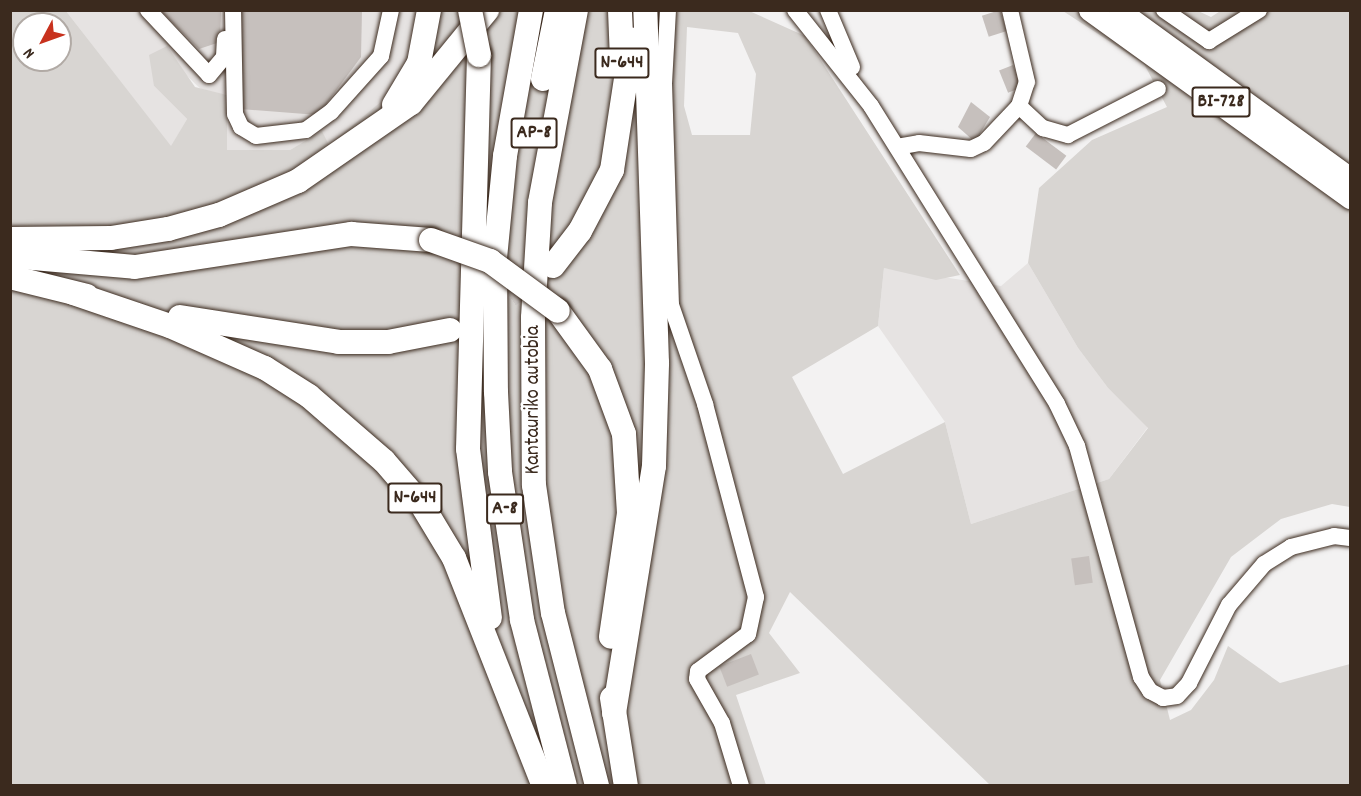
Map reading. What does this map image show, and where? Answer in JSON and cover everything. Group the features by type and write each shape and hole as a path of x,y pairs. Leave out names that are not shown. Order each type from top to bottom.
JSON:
{"highway":[{"path":"373,131 419,63 429,10"},
{"path":"470,10 480,55 468,450 473,522 502,677 544,786"},
{"path":"10,239 111,238 219,215 298,181 373,131 432,81 487,10"},
{"name":"Kantauriko autobia","path":"531,10 505,156 495,258 496,392 500,472 522,620 565,786"},
{"name":"AP-8","path":"534,485 522,393 522,257 531,152 556,10"},
{"name":"Kantauriko autobia","path":"576,10 540,203 533,318 534,485 553,613 597,786"},
{"name":"N-644","path":"553,266 597,203 612,170 623,116 620,10"},
{"path":"623,116 633,10"},
{"path":"614,713 654,465 657,363 645,10"},
{"path":"10,256 135,267 351,234 431,240 490,261 558,311 600,369 618,414 628,465 629,513 609,658 614,713 626,786"},
{"name":"N-644","path":"10,277 73,293 308,339 388,342 450,330"},
{"name":"N-644","path":"73,293 222,346 265,368 347,426 384,461 440,532 502,677"}],"main road":[{"name":"BI-728","path":"1089,10 1350,198"},
{"name":"BI-728","path":"1119,10 1350,178"}],"street":[{"path":"148,10 209,75 224,57 225,10"},
{"path":"233,10 235,114 241,127 256,136 306,130 331,112 381,56 392,10"},
{"path":"668,10 664,83 671,305 705,404 756,597 748,634 698,671 697,679 722,723 741,786"},
{"path":"795,10 871,106 1057,404 1077,446 1142,677 1150,691 1163,698 1178,696 1189,683 1229,605 1264,564 1291,547 1350,538"},
{"path":"828,10 871,106"},
{"path":"897,147 919,143 971,149 984,143 1018,106 1027,82 1010,10"},
{"path":"1164,10 1209,41 1258,10"},
{"path":"1018,106 1042,128 1068,135 1158,89"}],"shaded area":[{"path":"747,10 805,36 960,275 936,280 884,268 878,326 792,377 843,474 945,422 971,524 1109,479 1148,428 1108,388 1078,348 1028,263 1039,188 1092,140 1167,107 1144,64 1063,11 1196,10 1211,17 1222,10 1350,11 1350,507 1332,504 1281,519 1231,557 1160,680 1170,720 1191,710 1214,680 1228,646 1280,683 1350,664 1350,785 990,785 790,592 769,633 800,673 736,695 766,785 11,785 10,11 67,12 12,12 12,72 72,72 72,19 171,146 187,119 154,86 149,55 167,46 195,87 227,95 227,150 290,150 322,131 329,145 389,95 416,39 419,11","holes":["687,27 738,33 756,74 750,135 692,135 684,106"]},
{"path":"419,11 416,39 389,95 329,146 322,132 290,150 227,150 227,95 203,91 186,75 154,86 187,119 171,147 72,19 72,12 67,12"},
{"path":"1028,263 1078,348 1108,388 1148,427 1109,479 971,524 945,422 878,326 884,268 1001,286"}],"building":[{"path":"160,10 221,10 220,42 199,49"},
{"path":"242,10 362,10 361,57 318,115 240,109"},
{"path":"1000,10 1007,31 989,37 982,16"},
{"path":"1013,65 1022,87 1008,93 999,71"},
{"path":"971,102 990,117 975,142 958,127"},
{"path":"1036,133 1066,156 1056,169 1026,147"},
{"path":"1089,556 1093,583 1075,585 1071,559"},
{"path":"751,654 759,675 727,687 719,666"}],"tunnel":[{"path":"479,315 540,275"}]}
